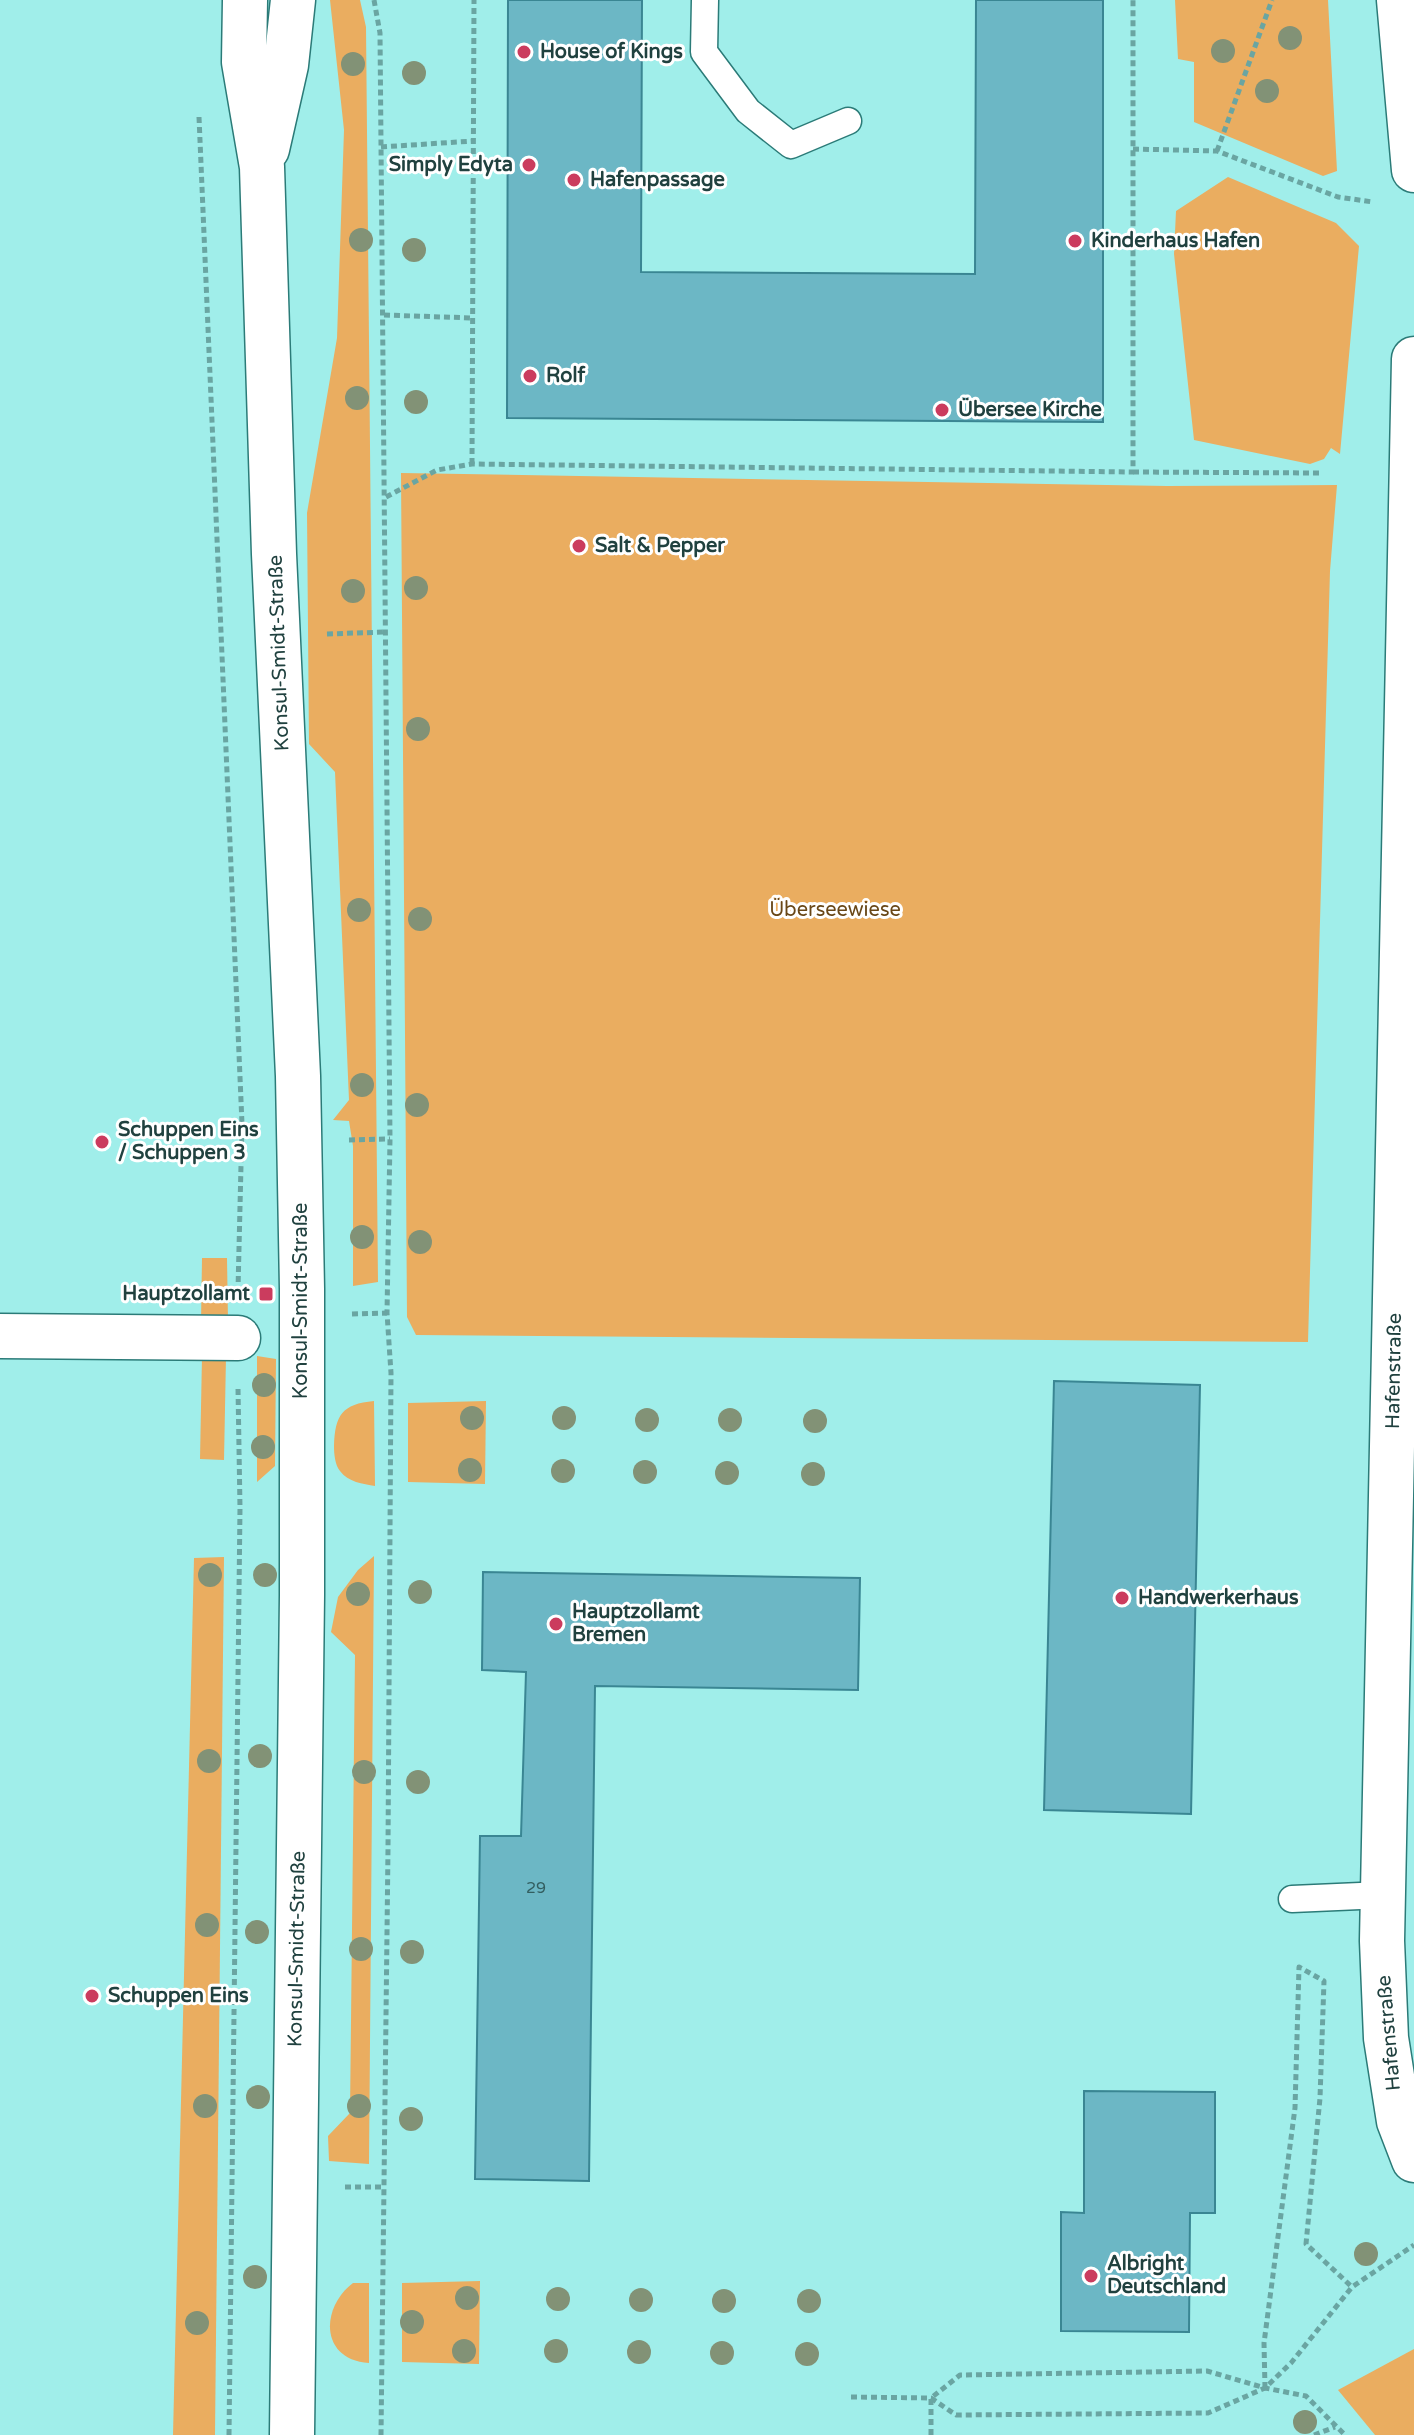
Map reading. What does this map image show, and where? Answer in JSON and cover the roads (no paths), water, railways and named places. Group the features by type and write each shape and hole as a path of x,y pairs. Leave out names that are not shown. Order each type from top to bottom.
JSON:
{"street":[{"name":"Konsul-Smidt-Straße","path":"245,0 244,62 262,167 274,554 298,1076 302,1595 292,2435"},
{"name":"Konsul-Smidt-Straße","path":"262,167 286,65 293,0"},
{"path":"1399,0 1414,170"},
{"name":"Hafenstraße","path":"1414,359 1403,1520 1382,1941 1386,2038 1399,2121 1414,2160"},
{"path":"0,1336 238,1338"}],"lane":[{"path":"705,0 704,52 748,111 791,145 848,121"},
{"path":"1292,1899 1383,1895"}],"place":[{"name":"House of Kings","path":"524,52"},
{"name":"Simply Edyta","path":"529,165"},
{"name":"Hafenpassage","path":"574,180"},
{"name":"Kinderhaus Hafen","path":"1075,241"},
{"name":"Rolf","path":"530,376"},
{"name":"Übersee Kirche","path":"942,410"},
{"name":"Salt & Pepper","path":"579,546"},
{"name":"Schuppen Eins / Schuppen 3","path":"102,1142"},
{"name":"Hauptzollamt","path":"266,1294"},
{"name":"Handwerkerhaus","path":"1122,1598"},
{"name":"Hauptzollamt Bremen","path":"556,1624"},
{"name":"Schuppen Eins","path":"92,1996"},
{"name":"Albright Deutschland","path":"1091,2276"}],"park label":[{"name":"Überseewiese","path":"835,910"}]}
